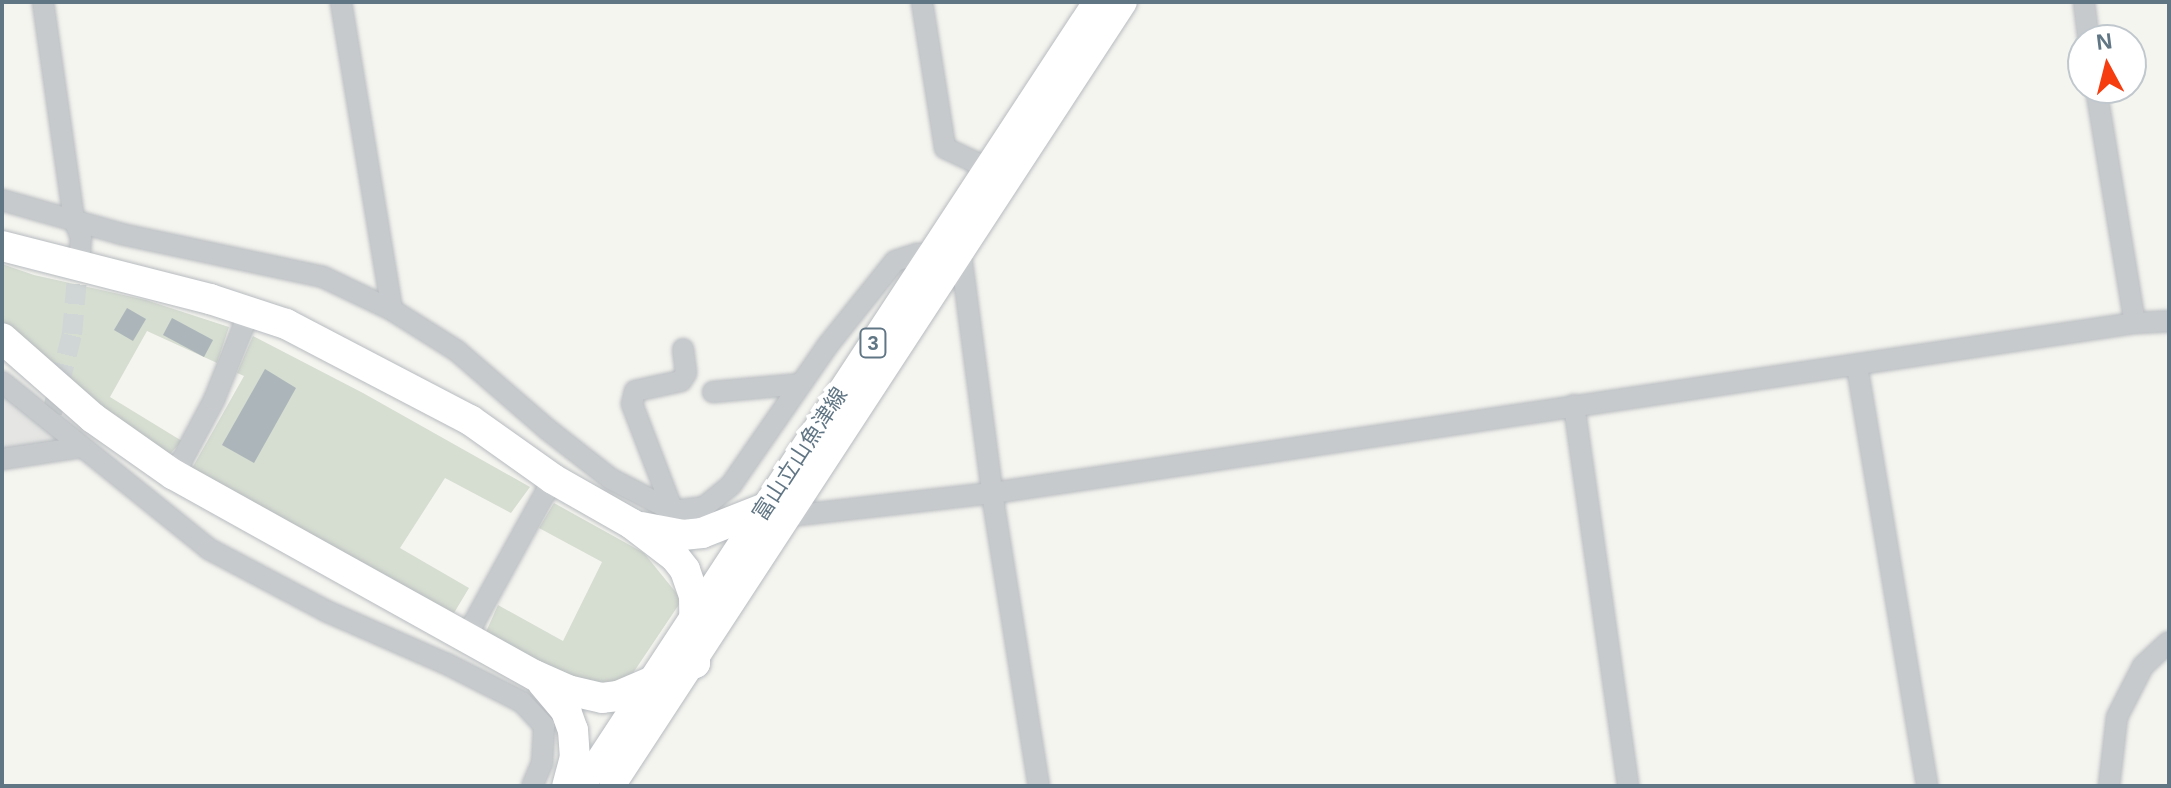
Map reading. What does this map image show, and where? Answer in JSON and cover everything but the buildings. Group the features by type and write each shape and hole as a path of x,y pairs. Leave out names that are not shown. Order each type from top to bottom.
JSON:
{"highway":[{"path":"2,246 250,310 327,342 470,420 553,479 632,524 662,545 685,570 694,596 695,663 618,696 602,698 568,690 534,675 174,475 93,418 2,338"},
{"path":"632,524 683,535 702,533 776,513"},
{"path":"534,675 555,694 573,730 575,757 567,786"}],"main road":[{"name":"富山立山魚津線","path":"612,786 695,663 776,513 985,167 1096,2"},
{"name":"富山立山魚津線","path":"582,786 694,614 776,513 961,255 1124,2"}],"street":[{"path":"43,2 74,220 81,237 80,252"},
{"path":"341,2 392,310"},
{"path":"922,2 945,148 985,167"},
{"path":"2084,2 2087,24"},
{"path":"2099,104 2135,323"},
{"path":"2,200 121,234 323,277 392,310 457,351 547,429 611,479 673,511 704,507 731,485 801,384 895,261 917,254 931,255"},
{"path":"961,255 993,493 1039,786"},
{"path":"174,475 214,400 250,310"},
{"path":"776,513 993,493 1574,405 2135,323 2169,321"},
{"path":"673,511 632,404 635,391 681,381 686,373 683,349"},
{"path":"1857,366 1927,786"},
{"path":"2,382 51,417 81,447 209,549 326,611 447,664 522,702 544,726 542,763 532,786"},
{"path":"713,392 801,384"},
{"path":"1574,405 1628,786"},
{"path":"2,459 81,447"},
{"path":"466,637 553,479"},
{"path":"2109,786 2117,717 2143,666 2169,642"}],"shaded area":[{"path":"2,264 34,275 146,300 229,327 217,363 147,331 110,397 182,441 170,454 113,417 2,324"},
{"path":"253,336 363,393 530,487 511,513 445,478 400,548 469,588 454,613 191,470 244,376 237,373"},
{"path":"2,390 62,444 2,453"},
{"path":"554,503 644,553 682,600 629,679 598,691 485,634 498,605 563,641 602,562 539,528"}],"tunnel":[{"path":"52,413 72,334 79,256"}]}
